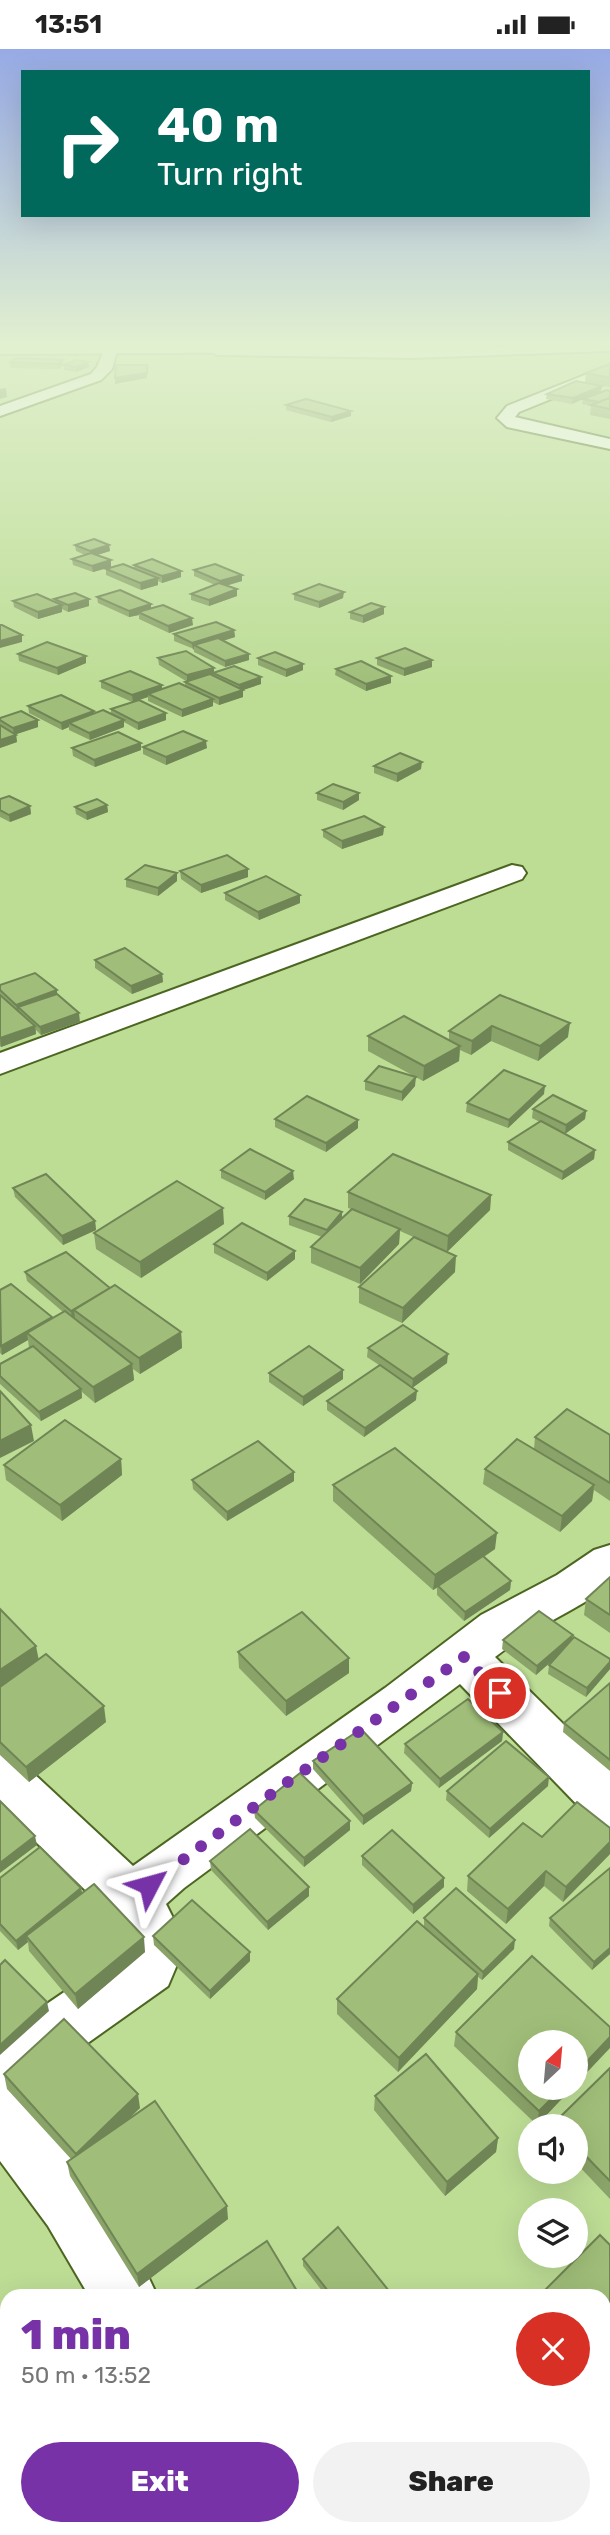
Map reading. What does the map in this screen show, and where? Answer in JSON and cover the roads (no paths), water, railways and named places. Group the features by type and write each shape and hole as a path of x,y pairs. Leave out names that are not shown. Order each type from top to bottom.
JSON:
{"main road":[{"path":"0,1064 512,873"},
{"path":"132,1900 165,1871 464,1657 498,1628 573,1588 610,1562"},
{"path":"464,1657 610,1804"},
{"path":"0,1774 132,1900 153,1932 148,1966 55,2032 0,2091"},
{"path":"0,2112 70,2204 121,2289"}]}
